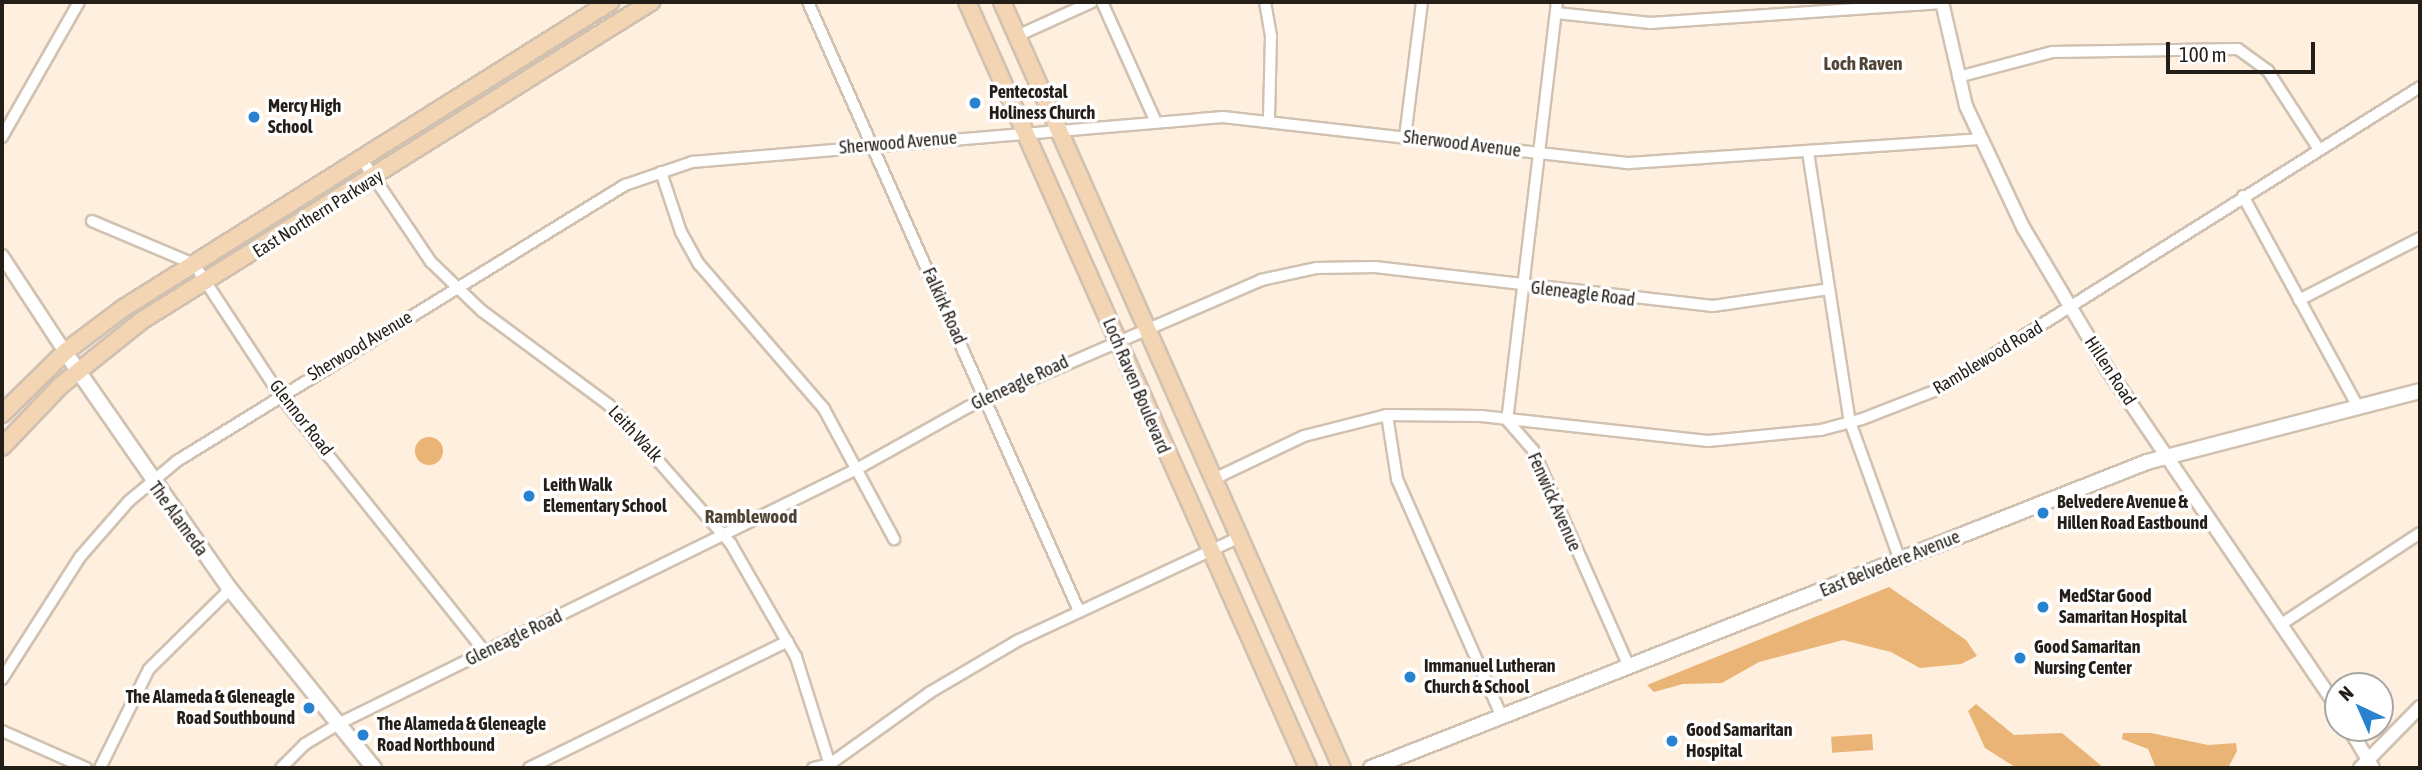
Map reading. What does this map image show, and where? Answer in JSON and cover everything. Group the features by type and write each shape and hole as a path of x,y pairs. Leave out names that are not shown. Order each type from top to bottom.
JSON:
{"main road":[{"name":"East Northern Parkway","path":"2,414 65,352 194,264 610,2"},
{"name":"East Northern Parkway","path":"2,447 77,371 141,321 375,179 651,2"},
{"name":"Loch Raven Boulevard","path":"967,2 1027,133 1209,554 1308,768"},
{"name":"Loch Raven Boulevard","path":"1002,2 1242,536 1342,768"},
{"name":"The Alameda","path":"65,352 150,481 230,589 374,768"},
{"name":"East Belvedere Avenue","path":"1371,768 2166,456 2420,391"}],"street":[{"path":"2,137 79,2"},
{"name":"Falkirk Road","path":"808,2 1080,611"},
{"path":"1017,36 1091,2"},
{"path":"1102,2 1156,122"},
{"path":"1265,2 1271,36 1269,120"},
{"path":"1405,137 1422,2"},
{"path":"1507,420 1557,2"},
{"path":"1556,13 1650,23 1942,2"},
{"name":"Hillen Road","path":"1942,2 1958,77 1979,139 2070,309 2166,456 2283,622 2324,687"},
{"path":"1958,77 2047,52 2193,47 2247,52 2268,71 2318,148"},
{"name":"Ramblewood Road","path":"1216,478 1304,436 1387,415 1441,413 1708,441 1761,439 1850,422 1939,389 2070,309 2318,148 2420,88"},
{"name":"Sherwood Avenue","path":"2,679 59,585 150,481 280,394 625,184 661,172 714,159 1156,122 1269,120 1641,163 1979,139"},
{"path":"1808,152 1850,422 1900,560"},
{"name":"Leith Walk","path":"361,158 418,244 457,287 599,396 724,534 788,641 831,766"},
{"path":"661,172 681,232 699,264 813,395 857,468 894,539"},
{"path":"2243,196 2358,407"},
{"path":"92,221 194,264"},
{"path":"2299,300 2420,238"},
{"name":"The Alameda","path":"2,256 65,352"},
{"name":"Glennor Road","path":"194,264 280,394 485,652"},
{"name":"Gleneagle Road","path":"281,768 305,744 338,724 857,468 985,399 1117,341 1149,330 1242,286 1316,268 1375,267 1524,287 1713,306 1829,289"},
{"path":"1387,415 1397,479 1502,717"},
{"name":"Fenwick Avenue","path":"1507,420 1532,450 1629,667"},
{"path":"2283,622 2420,533"},
{"path":"813,768 831,766 961,672 1080,611 1209,554 1242,536"},
{"path":"100,768 149,669 230,589"},
{"path":"529,768 788,641"},
{"path":"2356,742 2367,765 2420,707"},
{"path":"2,731 86,768"}],"shaded area":[{"path":"429,437 439,441 443,451 439,461 429,465 419,461 415,451 419,441"},
{"path":"1889,587 1966,640 1977,656 1961,664 1920,668 1891,652 1843,640 1759,662 1722,683 1683,684 1654,692 1647,685"},
{"path":"1976,704 2014,735 2062,733 2104,768 2015,767 1985,748 1968,711"},
{"path":"2123,733 2151,733 2208,745 2236,743 2237,751 2228,768 2156,768 2148,749 2122,739"},
{"path":"1872,734 1873,750 1832,753 1831,737"}],"place":[{"name":"Pentecostal Holiness Church","path":"975,103"},
{"name":"Mercy High School","path":"254,117"},
{"name":"Leith Walk Elementary School","path":"529,496"},
{"name":"Belvedere Avenue & Hillen Road Eastbound","path":"2043,513"},
{"name":"MedStar Good Samaritan Hospital","path":"2043,607"},
{"name":"Good Samaritan Nursing Center","path":"2020,658"},
{"name":"Immanuel Lutheran Church & School","path":"1410,677"},
{"name":"The Alameda & Gleneagle Road Southbound","path":"309,708"},
{"name":"The Alameda & Gleneagle Road Northbound","path":"363,735"},
{"name":"Good Samaritan Hospital","path":"1672,741"}],"district":[{"name":"Loch Raven","path":"1863,64"},
{"name":"Ramblewood","path":"751,517"}]}
